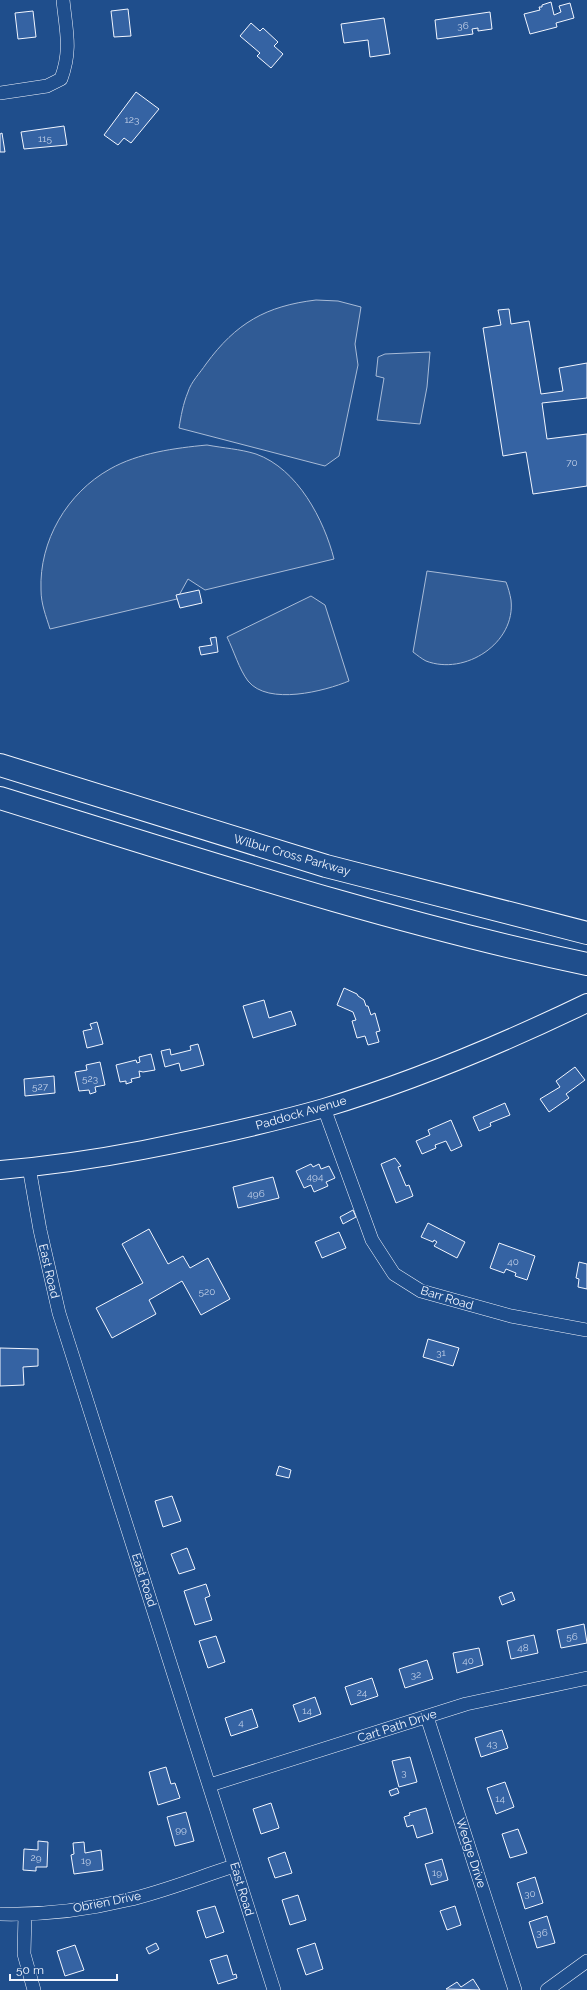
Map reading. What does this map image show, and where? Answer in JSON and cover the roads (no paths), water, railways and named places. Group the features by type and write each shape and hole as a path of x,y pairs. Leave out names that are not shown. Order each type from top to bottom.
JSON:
{"highway":[{"name":"Wilbur Cross Parkway","path":"0,765 326,866 587,933"},
{"path":"0,798 352,905 483,940 587,964"}],"main road":[{"name":"Paddock Avenue","path":"0,1170 29,1168 79,1161 200,1139 324,1108 468,1056 587,1003"}],"street":[{"path":"0,94 47,86 61,79 68,50 63,0"},
{"name":"Barr Road","path":"324,1108 372,1240 394,1274 421,1292 511,1316 587,1330"},
{"name":"East Road","path":"29,1168 40,1230 59,1313 274,1990"},
{"name":"Cart Path Drive","path":"210,1785 466,1704 587,1678"},
{"name":"Wedge Drive","path":"427,1717 514,1990"},
{"name":"Obrien Drive","path":"0,1914 25,1914 86,1908 128,1900 234,1866"},
{"path":"25,1914 24,1954 34,1990"},
{"path":"547,1990 587,1961"}]}
